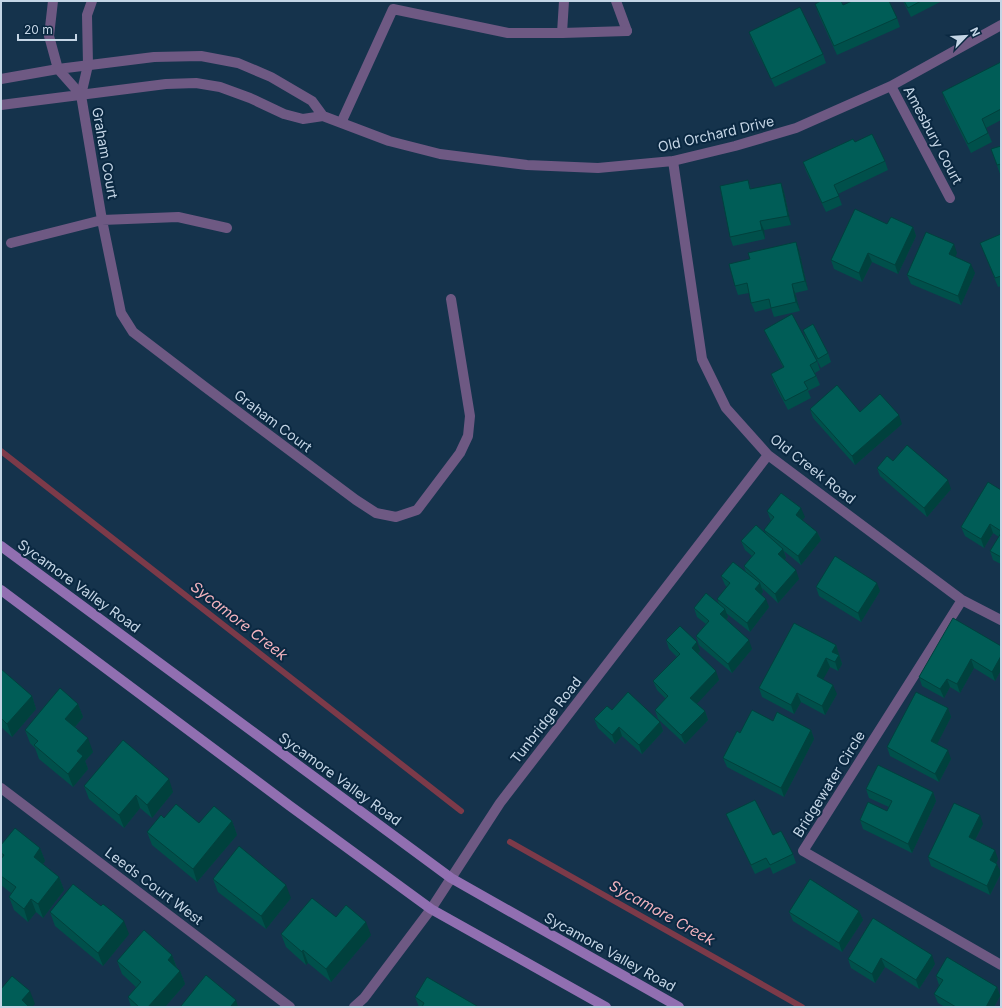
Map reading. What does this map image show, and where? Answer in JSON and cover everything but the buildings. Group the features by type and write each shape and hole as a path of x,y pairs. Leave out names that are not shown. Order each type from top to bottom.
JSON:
{"main road":[{"name":"Sycamore Valley Road","path":"1,546 451,878 679,1007"},
{"path":"1,590 290,806 431,909 606,1007"}],"street":[{"path":"53,1 49,36 58,69 81,95"},
{"path":"81,95 88,66 87,15 92,1"},
{"path":"562,33 564,1"},
{"path":"341,122 393,9 508,33 627,31 616,1"},
{"name":"Old Orchard Drive","path":"1,105 166,84 196,83 220,87 250,98 284,114 303,119 323,116 389,141 440,154 527,165 598,168 673,161 735,146 796,128 891,86 1001,26"},
{"path":"1,79 58,69 154,57 201,56 238,63 271,77 312,101 323,116"},
{"name":"Amesbury Court","path":"891,86 950,198"},
{"name":"Graham Court","path":"81,95 102,220 121,314 133,332 224,402 356,500 376,513 396,517 417,510 460,453 468,436 470,416 451,299"},
{"name":"Old Creek Road","path":"673,161 702,360 726,408 768,455 962,600 1001,620"},
{"path":"11,243 102,220 178,217 227,228"},
{"name":"Tunbridge Road","path":"354,1007 364,998 431,909 500,803 768,455"},
{"name":"Bridgewater Circle","path":"962,600 803,851 1001,965"},
{"name":"Leeds Court West","path":"1,788 290,1007"}],"waterway":[{"name":"Sycamore Creek","path":"1,451 461,811"},
{"name":"Sycamore Creek","path":"510,842 802,1007"}]}
